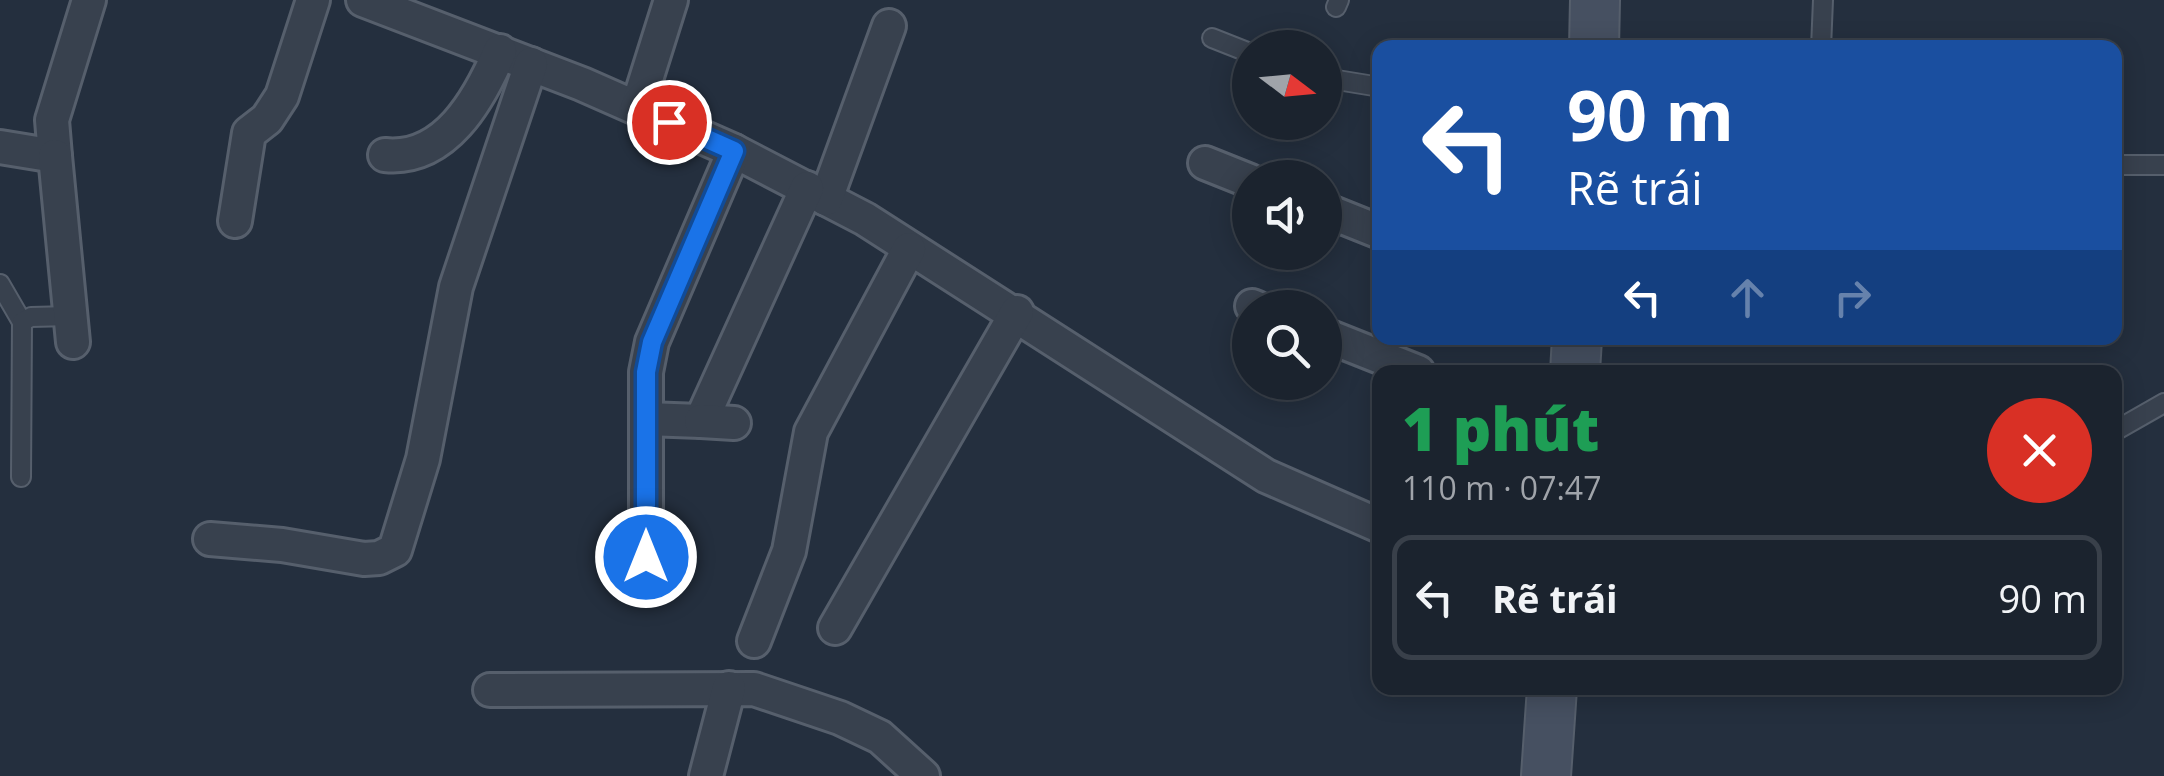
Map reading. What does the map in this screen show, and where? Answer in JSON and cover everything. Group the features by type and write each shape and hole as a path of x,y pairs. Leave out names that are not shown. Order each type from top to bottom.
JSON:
{"main road":[{"path":"1594,40 1595,0"},
{"path":"1546,776 1552,695"}],"street":[{"path":"72,329 52,120 89,0"},
{"path":"235,222 249,133 267,119 282,96 313,0"},
{"path":"364,0 636,108 734,151 817,194 1017,312 1266,476 1372,522"},
{"path":"636,108 671,0"},
{"path":"646,419 718,422 889,26"},
{"path":"385,155 408,158 429,149 484,87 500,52"},
{"path":"210,539 282,545 364,559 380,558 395,550 422,459 456,288 532,64"},
{"path":"0,147 55,156"},
{"path":"646,557 646,372 652,342 734,151"},
{"path":"1206,163 1232,174"},
{"path":"1342,217 1372,229"},
{"path":"754,641 789,551 811,432 909,249"},
{"path":"835,628 1017,312"},
{"path":"1342,342 1400,365"},
{"path":"706,776 729,688"},
{"path":"490,690 729,688 774,694 880,736 914,772"}],"lane":[{"path":"1821,40 1822,0"},
{"path":"1212,38 1232,46"},
{"path":"1342,81 1372,86"},
{"path":"2122,165 2164,165"},
{"path":"0,284 22,322 21,476"},
{"path":"22,322 31,317 72,329"},
{"path":"2122,427 2164,403"}],"route":[{"path":"646,557 646,372 652,342 734,151 669,122"}]}
